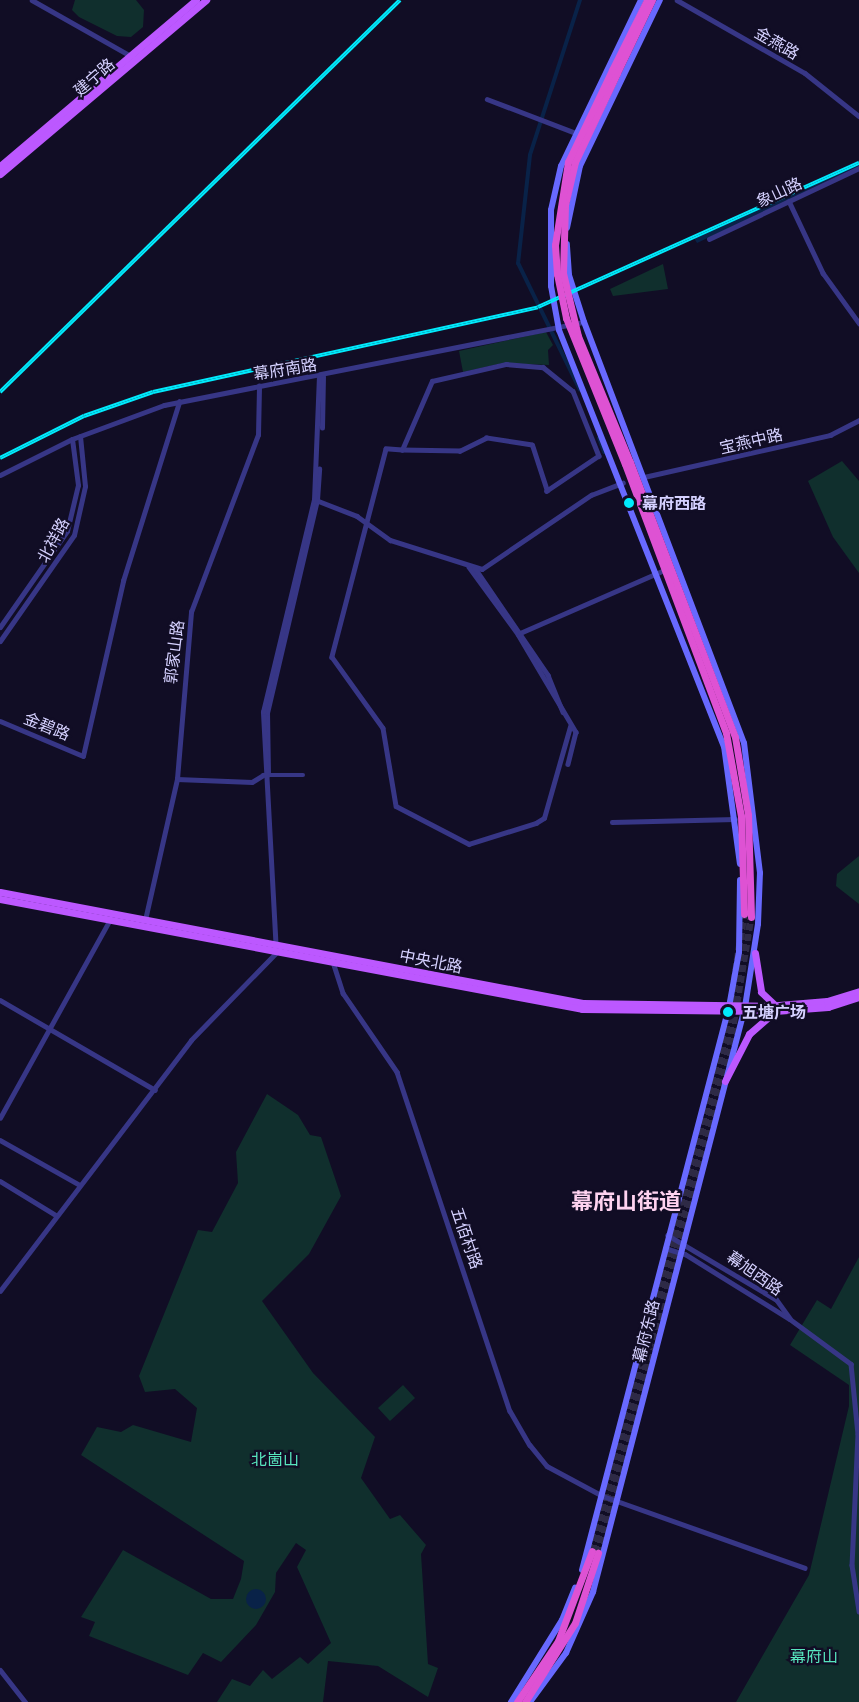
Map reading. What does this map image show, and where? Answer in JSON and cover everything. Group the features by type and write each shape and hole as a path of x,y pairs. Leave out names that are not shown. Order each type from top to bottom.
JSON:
{"highway":[{"path":"628,463 661,572 730,750 744,846 748,915 748,815 735,737 628,463 578,336 560,274 559,208 573,151 647,0"},
{"path":"560,274 565,205 575,162 599,110 611,72 652,0"},
{"path":"599,110 612,95"},
{"path":"561,166 573,151"},
{"path":"575,162 575,182"},
{"path":"517,1702 532,1682 570,1616 595,1552 574,1623 527,1702"},
{"path":"532,1682 538,1662"},
{"path":"527,1702 541,1687"}],"main road":[{"name":"建宁路","path":"0,174 196,0"},
{"name":"建宁路","path":"0,166 206,0"},
{"path":"660,0 612,95 575,182 567,249 569,275 584,322 744,743 760,873 755,953 761,992 775,1008 749,1034 725,1081"},
{"path":"653,12 647,5 640,3 611,72 576,133 561,166 548,256 558,330 661,572 724,746 735,819 739,952 729,1010"},
{"name":"中央北路","path":"0,892 144,925 582,1009 729,1010 828,1007 859,997"},
{"name":"中央北路","path":"1,902 144,925"},
{"name":"幕府东路","path":"541,1687 583,1620 617,1502 679,1252 744,1009 755,953"},
{"name":"中央北路","path":"775,1008 827,1001 859,991"},
{"name":"幕府东路","path":"511,1702 538,1662 582,1569 729,1010"}],"street":[{"path":"32,0 133,57"},
{"name":"金燕路","path":"677,0 805,73 859,116"},
{"path":"487,99 551,121 576,133"},
{"name":"象山路","path":"709,238 859,168"},
{"path":"789,201 823,273 859,323"},
{"name":"幕府南路","path":"0,475 72,439 179,402 259,386 321,377 558,330 584,322"},
{"path":"568,352 593,344"},
{"path":"402,450 432,381 506,364 543,368 573,391 600,456 547,491 532,445 487,438 460,451 402,450 386,449 364,521 332,657 383,728 396,806 469,844 504,829 536,823 544,818 570,727"},
{"path":"0,1292 78,1184 155,1090 191,1040 276,949 263,712 314,500 321,377"},
{"path":"266,775 267,713 317,500 321,377"},
{"name":"郭家山路","path":"144,925 177,779 191,612 258,435 259,386"},
{"path":"83,756 123,581 179,402"},
{"name":"宝燕中路","path":"644,477 830,435 859,420"},
{"name":"北祥路","path":"0,641 69,545 83,501 85,466 80,436"},
{"name":"北祥路","path":"0,627 67,531 78,467 72,439"},
{"path":"78,467 85,466"},
{"path":"472,568 492,562 591,495 623,483"},
{"path":"314,500 364,521 390,540 415,544 472,568 548,675 563,717"},
{"path":"472,568 518,634 563,717 576,732 568,764"},
{"path":"518,634 661,572"},
{"name":"金碧路","path":"0,721 83,756"},
{"path":"177,779 252,782 266,775 303,775"},
{"path":"612,822 735,819"},
{"path":"0,1118 109,921"},
{"name":"五佰村路","path":"334,960 343,993 397,1072 510,1411 547,1466 617,1502 805,1568"},
{"path":"0,1000 155,1090"},
{"path":"0,1140 78,1184"},
{"path":"0,1181 56,1215"},
{"name":"幕旭西路","path":"668,1236 683,1241 776,1300 790,1319"},
{"name":"幕旭西路","path":"665,1248 679,1252 790,1319"},
{"path":"790,1319 850,1364 858,1434 852,1565 859,1611"},
{"path":"0,1670 25,1702"}],"green space":[{"path":"75,0 136,0 144,10 143,27 131,37 117,36 79,17 72,10"},
{"path":"663,264 668,289 613,296 610,289"},
{"path":"546,332 553,345 548,350 549,365 503,363 463,372 459,351"},
{"path":"842,461 859,481 859,573 833,537 808,481"},
{"path":"859,856 859,904 836,886 837,874"},
{"name":"北崮山","path":"267,1094 298,1115 310,1135 321,1137 341,1196 309,1254 262,1301 313,1373 375,1437 361,1478 390,1519 400,1515 426,1545 421,1554 428,1664 438,1668 428,1697 378,1666 328,1661 323,1702 217,1702 232,1679 250,1686 263,1670 272,1679 300,1657 308,1664 331,1643 297,1567 306,1550 296,1543 276,1573 275,1592 256,1625 221,1662 203,1653 188,1675 89,1636 95,1622 81,1617 123,1550 211,1599 233,1599 241,1579 244,1561 81,1455 97,1427 121,1432 133,1425 191,1442 197,1408 175,1389 145,1392 139,1376 198,1230 212,1232 238,1183 236,1152"},
{"name":"幕府山","path":"859,1257 859,1702 736,1702 809,1575 849,1406 849,1385 790,1345 817,1300 831,1309"},
{"path":"403,1385 415,1398 390,1421 378,1408"}],"water":[{"path":"859,160 859,166 697,243 694,238"},
{"path":"256,1589 263,1592 266,1599 263,1606 256,1609 249,1606 246,1599 249,1592"}],"waterway":[{"path":"580,0 530,155 518,263 580,390"},
{"path":"599,438 604,452"}],"tunnel":[{"path":"592,1551 725,1043 744,914"},
{"path":"598,1553 730,1044 751,917"}],"railway":[{"path":"0,392 400,0"},
{"path":"0,458 84,416 153,392 538,307 859,163"}],"place":[{"name":"幕府西路","path":"629,503"},
{"name":"五塘广场","path":"728,1012"}],"district":[{"name":"幕府山街道","path":"626,1201"}]}
